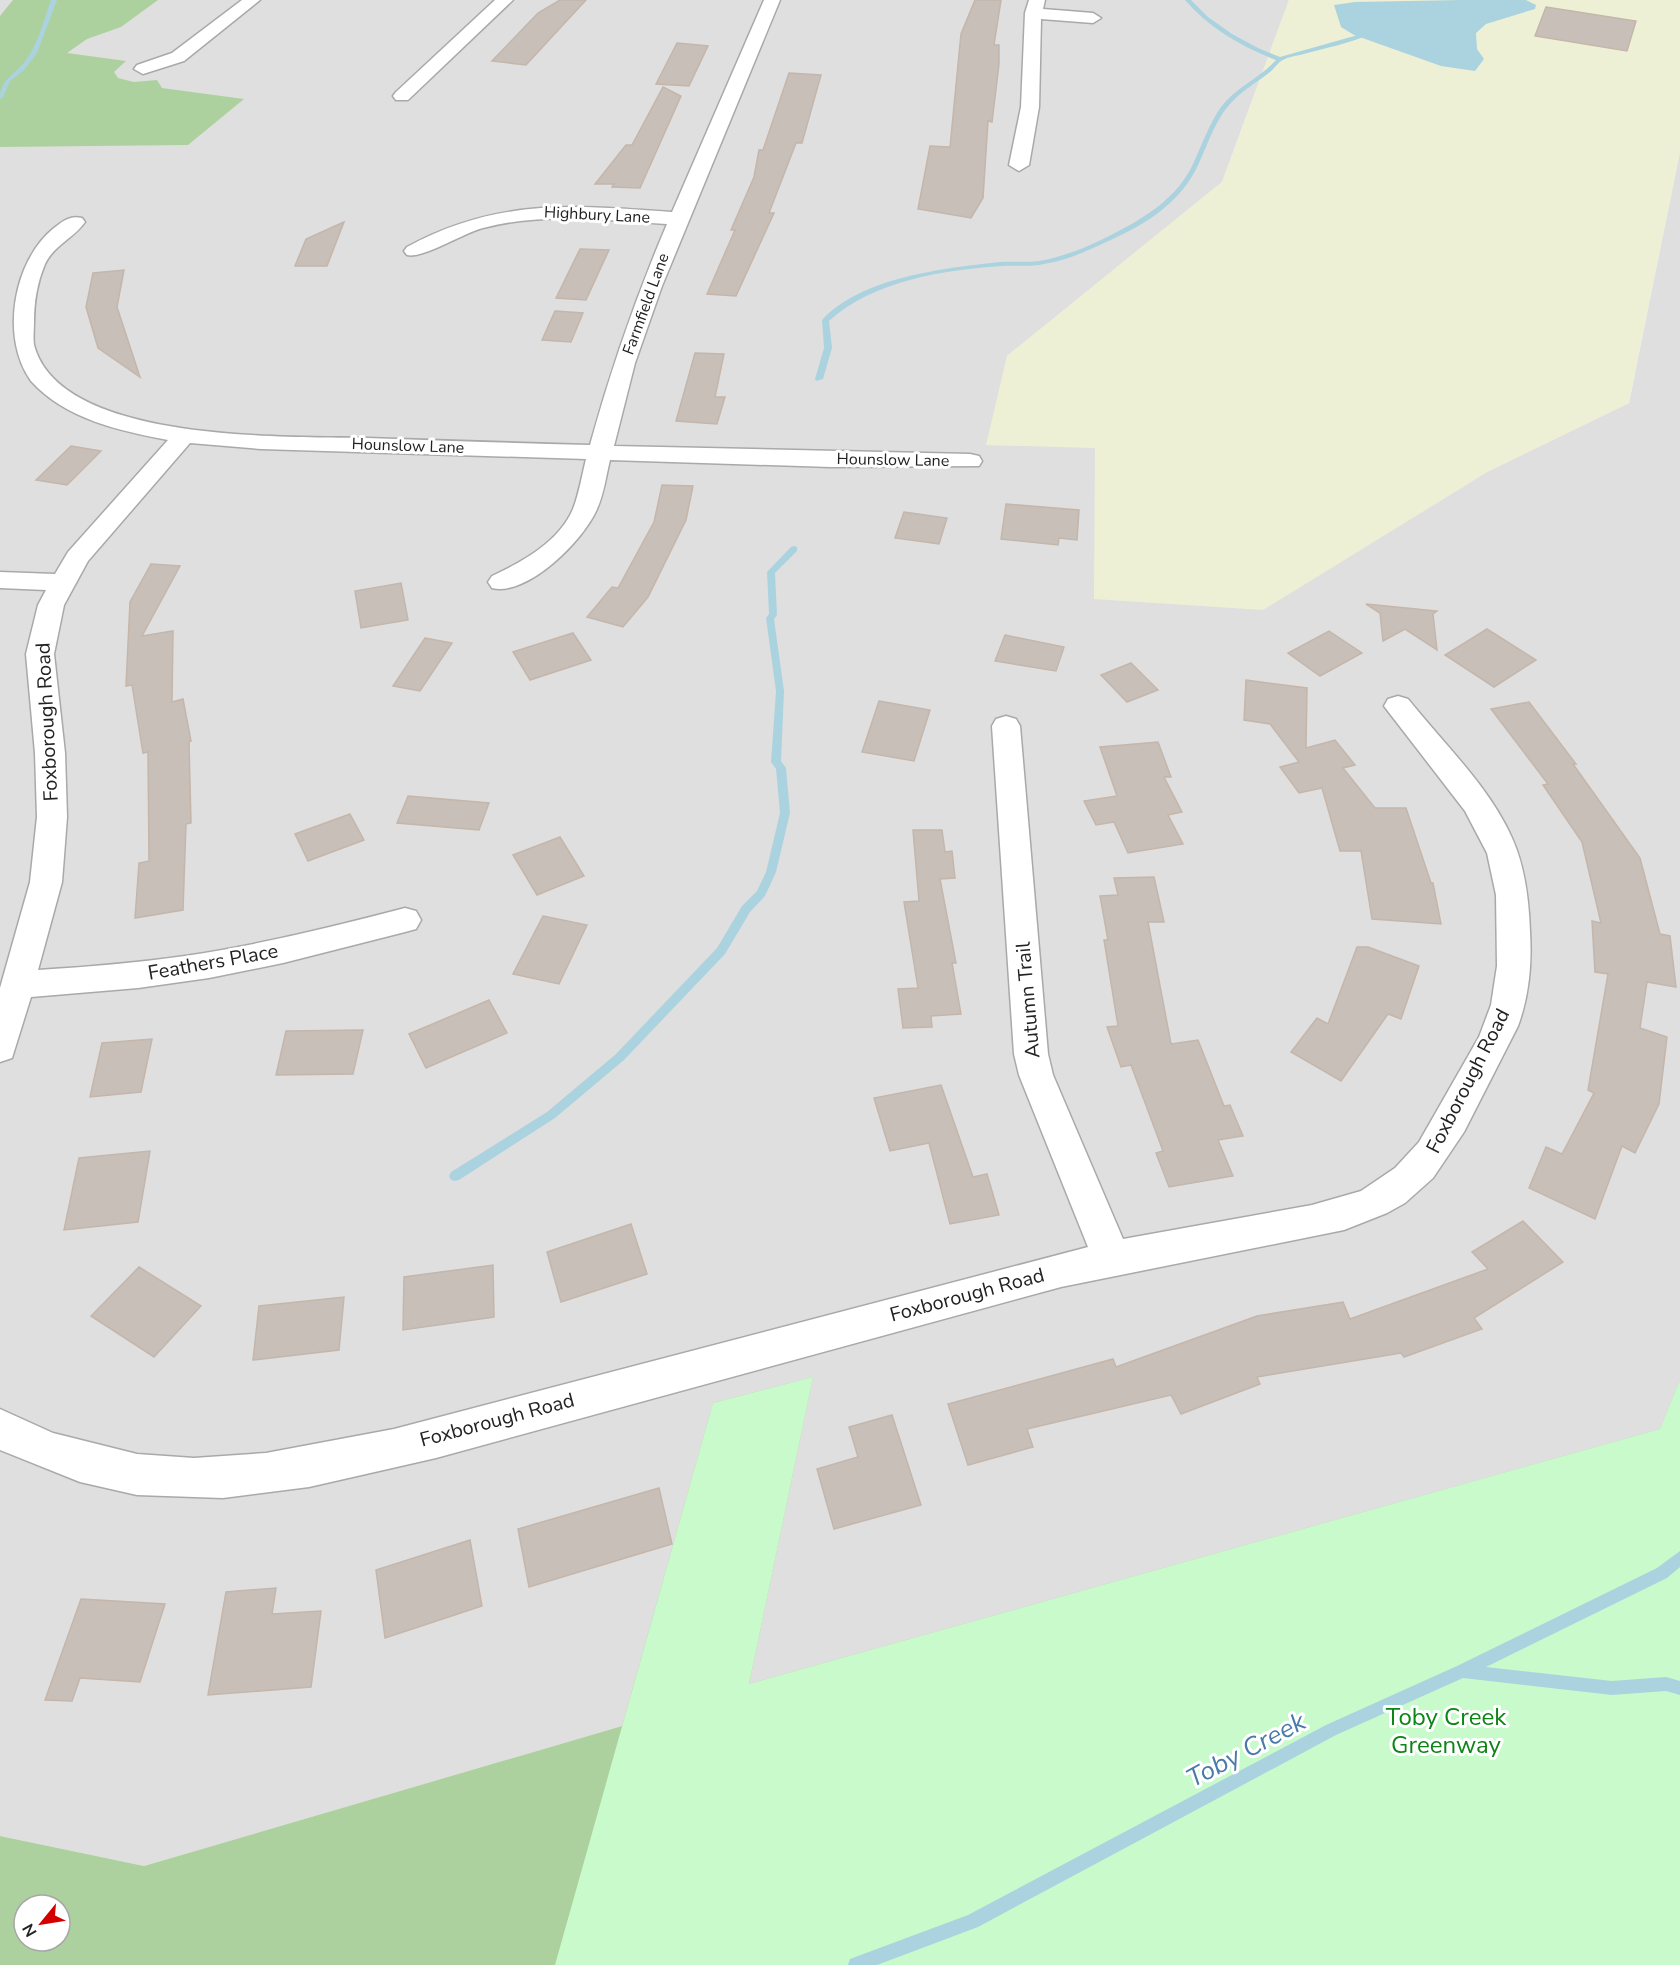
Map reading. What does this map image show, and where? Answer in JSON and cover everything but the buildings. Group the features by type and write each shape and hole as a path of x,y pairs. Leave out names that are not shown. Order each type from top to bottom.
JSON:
{"street":[{"path":"143,69 178,57 252,0"},
{"path":"402,96 506,0"},
{"name":"Farmfield Lane","path":"501,582 548,556 578,522 593,488 635,329 772,0"},
{"path":"1019,165 1030,107 1035,6 1093,18"},
{"name":"Highbury Lane","path":"414,251 464,227 512,215 574,212 679,219"},
{"name":"Hounslow Lane","path":"75,222 38,254 19,324 27,357 38,375 53,391 75,405 140,429 183,436 601,452 970,461"},
{"name":"Foxborough Road","path":"0,1048 46,882 52,817 50,753 40,654 51,605 61,582 77,558 183,436"},
{"path":"0,580 61,582"},
{"name":"Foxborough Road","path":"0,1430 78,1463 148,1476 222,1478 280,1470 396,1447 1112,1259 1331,1216 1375,1202 1411,1178 1438,1149 1494,1041 1509,1003 1515,959 1509,870 1496,836 1480,810 1398,706"},
{"name":"Autumn Trail","path":"1006,726 1031,1054 1036,1076 1112,1259"},
{"name":"Feathers Place","path":"18,985 160,973 210,965 309,945 405,920"}],"shaded area":[{"path":"0,0 1289,0 1222,182 1007,356 1095,448 1095,599 1489,471 1629,403 1680,152 1680,1380 1660,1429 748,1685 813,1377 713,1404 622,1726 144,1866 0,1836"}],"green space":[{"path":"13,0 158,0 121,27 87,39 67,53 126,61 114,72 118,78 134,82 157,80 162,88 244,99 188,145 0,147 0,16"},
{"path":"1289,0 1680,0 1680,149 1629,403 1489,471 1263,610 1094,599 1095,448 986,445 1007,356 1222,182"},
{"name":"Toby Creek Greenway","path":"813,1377 749,1684 1660,1429 1680,1380 1680,1965 0,1965 0,1836 144,1866 622,1726 713,1403"},
{"name":"Toby Creek Greenway","path":"813,1377 749,1684 1660,1429 1680,1380 1680,1965 555,1965 713,1403"}],"water":[{"path":"1526,0 1536,5 1535,9 1486,24 1476,33 1477,49 1484,59 1475,71 1441,66 1354,35 1341,27 1334,5 1355,2"}],"waterway":[{"path":"0,97 8,80 22,69 34,53 54,0"},
{"path":"1188,0 1206,18 1230,35 1280,59"},
{"path":"1280,59 1367,34"},
{"path":"819,379 828,348 825,320 840,307 860,296 882,286 907,279 957,269 1050,261 1103,242 1153,213 1183,187 1216,119 1231,99 1280,59"},
{"path":"455,1176 551,1115 620,1057 721,951 746,909 761,893 771,872 785,813 781,768 776,762 780,691 770,618 773,615 771,572 794,549"},
{"name":"Toby Creek","path":"856,1965 972,1921 1331,1730 1462,1671 1662,1573 1680,1558"},
{"name":"Toby Creek","path":"1463,1671 1612,1688 1666,1684 1680,1688"}]}
